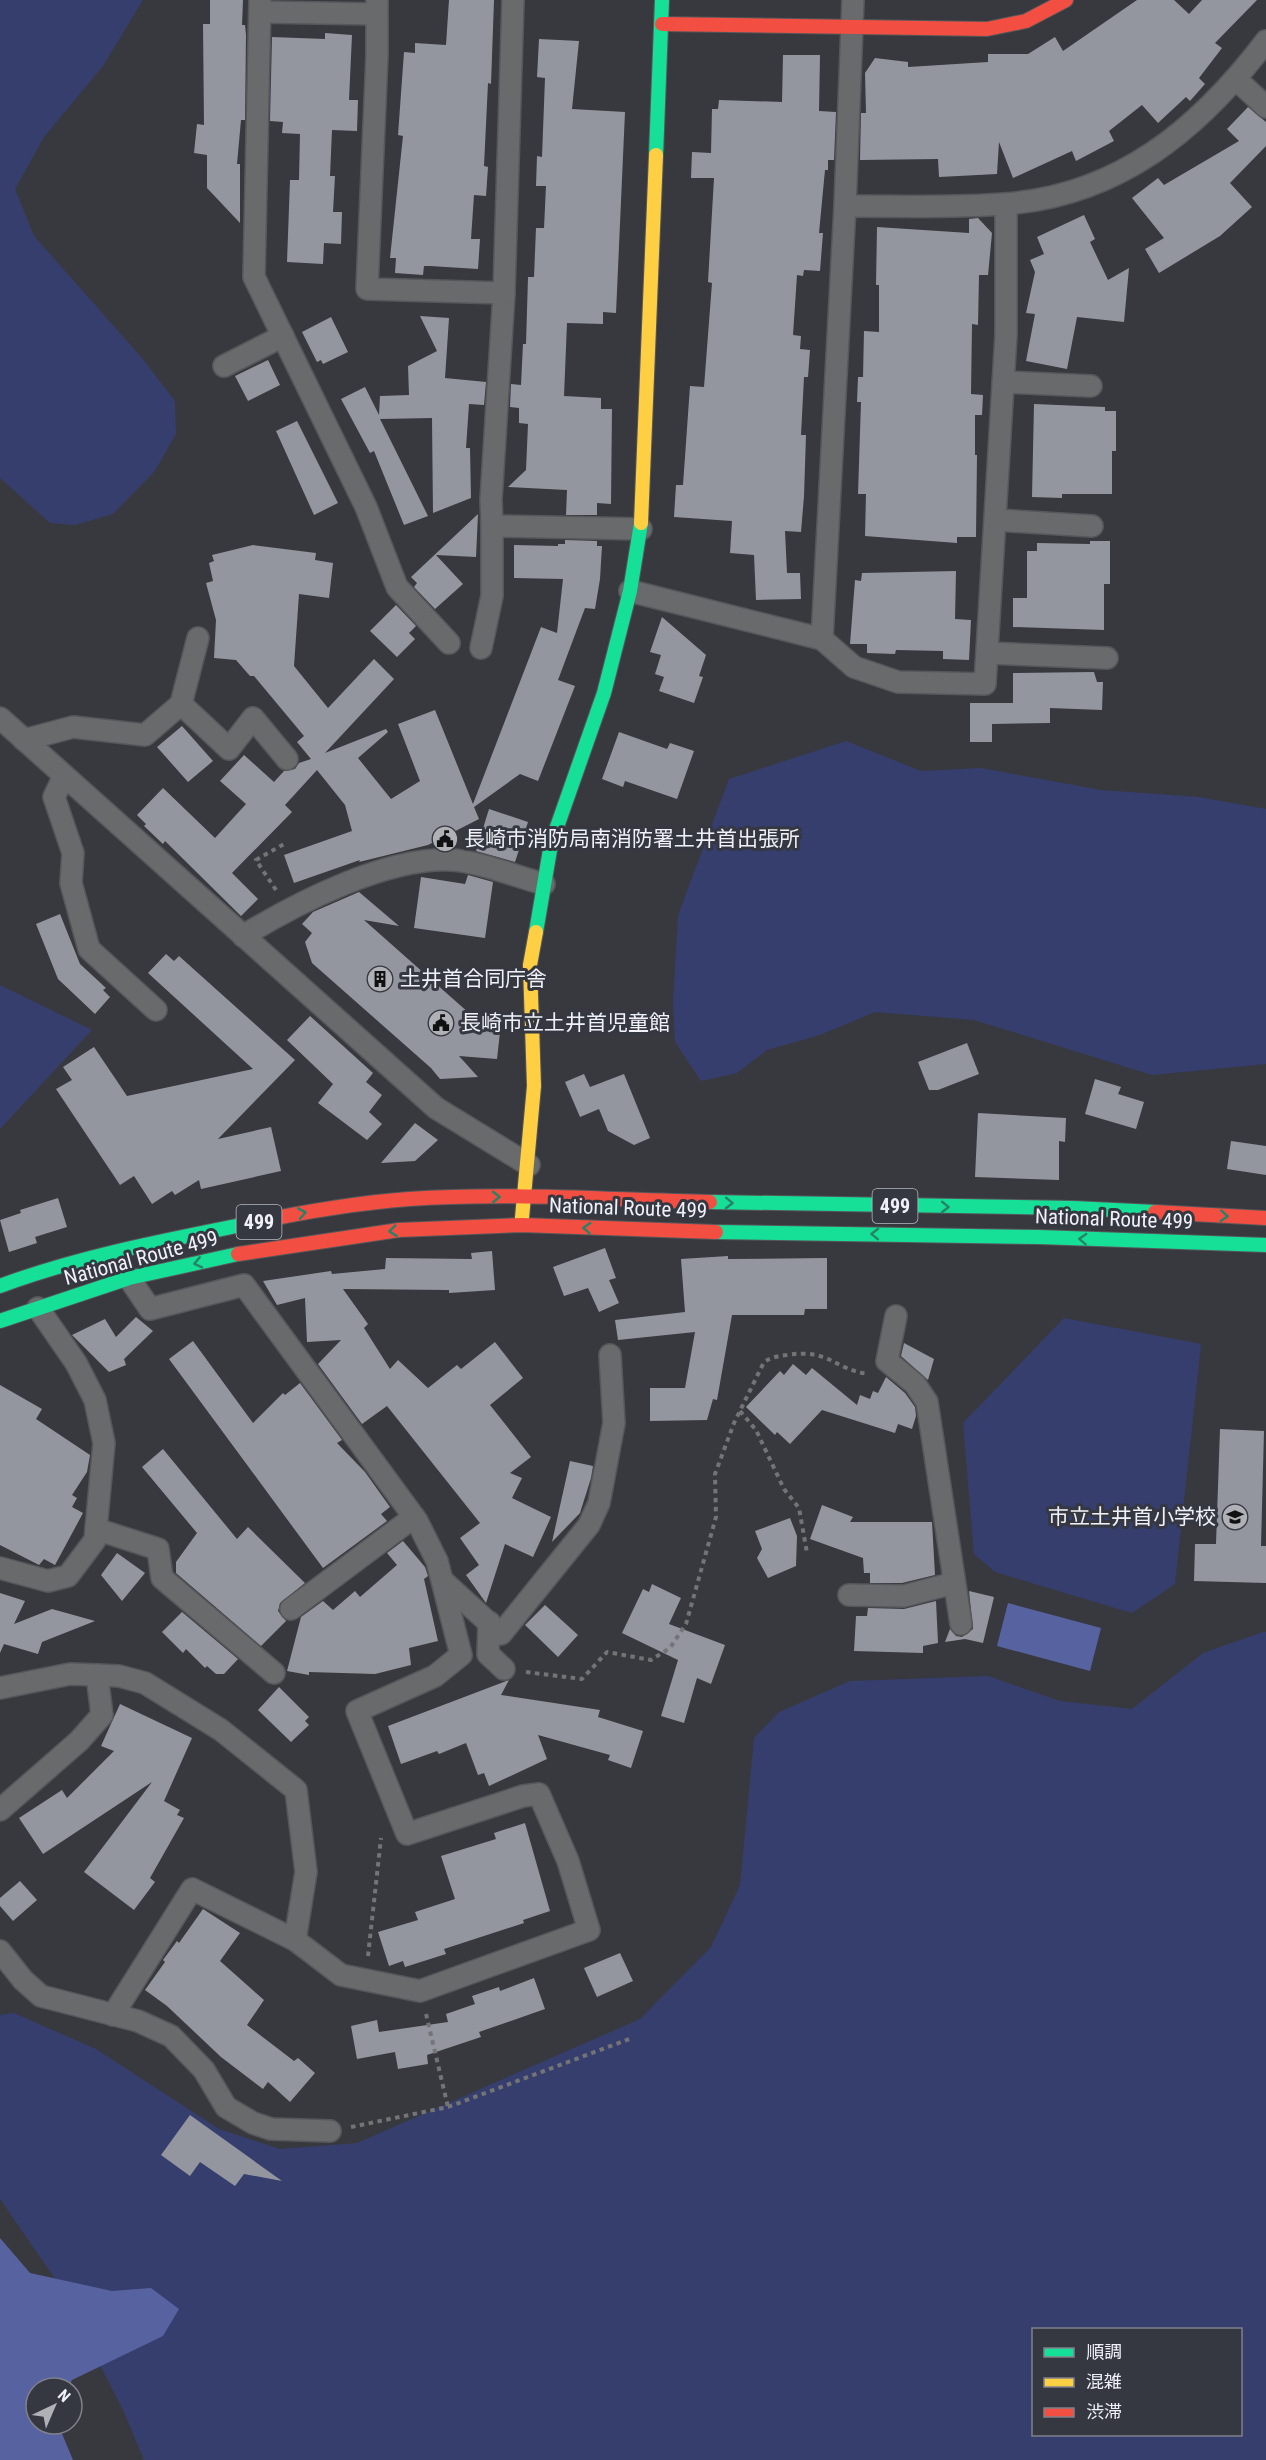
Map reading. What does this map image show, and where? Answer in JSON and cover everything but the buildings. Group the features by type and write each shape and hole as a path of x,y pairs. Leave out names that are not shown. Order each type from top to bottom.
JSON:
{"main road":[{"path":"522,1225 534,1086 530,965 551,844 604,693 630,591 641,529 662,0"},
{"path":"662,24 987,29 1026,21 1066,0"},
{"name":"National Route 499","path":"0,1286 24,1277 160,1242 304,1212 409,1199 524,1197 656,1202 1073,1208 1266,1218"},
{"name":"National Route 499","path":"0,1321 129,1278 255,1250 399,1230 522,1225 646,1231 1039,1236 1266,1245"}],"street":[{"path":"481,648 492,596 491,500 504,293 513,0"},
{"path":"822,639 854,28 853,0"},
{"path":"449,643 397,587 366,507 254,277 260,6 376,7 377,56 367,289 504,293"},
{"path":"845,206 1006,204 1057,195 1102,181 1139,162 1209,110 1266,41"},
{"path":"1236,79 1266,107"},
{"path":"630,591 822,639 854,667 898,682 985,684 1003,382 1006,204"},
{"path":"224,366 283,336"},
{"path":"1003,382 1090,386"},
{"path":"996,520 1092,526"},
{"path":"492,526 641,529"},
{"path":"24,740 73,728 145,735 182,704 198,638"},
{"path":"987,653 1107,658"},
{"path":"182,704 229,749 254,718 287,759"},
{"path":"0,718 436,1108 528,1165"},
{"path":"64,776 54,797 73,853 71,883 88,949 156,1010"},
{"path":"243,936 288,908 349,882 417,862 452,860 544,884"},
{"path":"113,2015 192,1889 295,1940 341,1975 420,1991 589,1930 568,1861 539,1794 523,1796 407,1834 357,1711 435,1676 461,1655 437,1562 414,1517 244,1285 150,1309 129,1278"},
{"path":"0,1568 48,1581 68,1576 95,1540 104,1443 95,1400 76,1363 38,1308"},
{"path":"896,1316 887,1361 915,1384 927,1402 961,1624"},
{"path":"442,1580 501,1634 593,1518 599,1503 614,1423 610,1354"},
{"path":"291,1609 414,1517"},
{"path":"96,1529 158,1549 162,1578 274,1673"},
{"path":"849,1595 904,1596 954,1583"},
{"path":"489,1622 488,1654 504,1669"},
{"path":"0,1688 70,1674 119,1676 145,1683 221,1730 296,1790 306,1872 295,1940"},
{"path":"0,1810 79,1741 102,1715 97,1675"},
{"path":"0,1951 23,1980 41,1996 138,2021 171,2036 204,2070 226,2107 253,2123 281,2130 330,2131"}],"path":[{"path":"284,844 256,860 288,908"},
{"path":"504,1669 582,1679 607,1652 651,1660 670,1648 686,1624 716,1516 715,1474 740,1411 764,1362 771,1358 812,1352 858,1372 876,1375 899,1370"},
{"path":"740,1411 756,1430 784,1489 799,1508 807,1552"},
{"path":"365,1980 381,1839 391,1795"},
{"path":"420,1991 448,2107"},
{"path":"330,2131 448,2107 632,2038"}],"shaded area":[{"path":"0,0 143,0 103,66 44,137 15,189 34,236 142,358 175,401 176,434 154,472 113,514 75,525 50,523 0,478"},
{"path":"846,741 921,771 981,768 1101,790 1199,797 1266,809 1266,1064 1152,1075 974,1020 875,1012 820,1035 767,1050 737,1073 701,1081 675,1042 673,1001 678,915 729,779"},
{"path":"0,985 92,1030 0,1129"},
{"path":"1064,1318 1201,1344 1175,1584 1132,1613 995,1572 974,1554 963,1423"},
{"path":"1008,1603 1101,1628 1090,1671 997,1646"},
{"path":"1266,1632 1266,2460 144,2460 123,2410 58,2283 0,2199 0,2015 14,2013 96,2049 219,2129 280,2149 357,2143 640,2019 711,1947 740,1885 754,1738 779,1712 850,1681 988,1676 1060,1701 1132,1709 1203,1653"},
{"path":"0,2238 30,2273 112,2291 151,2288 179,2309 163,2336 80,2376 24,2376 24,2436 63,2436 73,2460 0,2460"}],"traffic: fast":[{"path":"656,155 662,0"},
{"path":"536,932 551,844 604,693 630,591 641,523"},
{"path":"710,1202 1073,1208 1155,1212"},
{"path":"0,1286 92,1257 251,1223"},
{"path":"716,1232 1039,1237 1266,1245"},
{"path":"0,1321 129,1278 238,1254"}],"traffic: slow":[{"path":"641,523 656,155"},
{"path":"522,1218 534,1086 530,965 536,932"}],"traffic: jam":[{"path":"662,24 987,29 1026,21 1066,0"},
{"path":"251,1223 349,1205 447,1197 522,1196 710,1202"},
{"path":"1155,1212 1266,1218"},
{"path":"238,1254 399,1230 522,1225 716,1232"}],"place":[{"name":"長崎市消防局南消防署土井首出張所","path":"445,839"},
{"name":"土井首合同庁舎","path":"380,979"},
{"name":"長崎市立土井首児童館","path":"441,1023"},
{"name":"市立土井首小学校","path":"1235,1517"}]}
